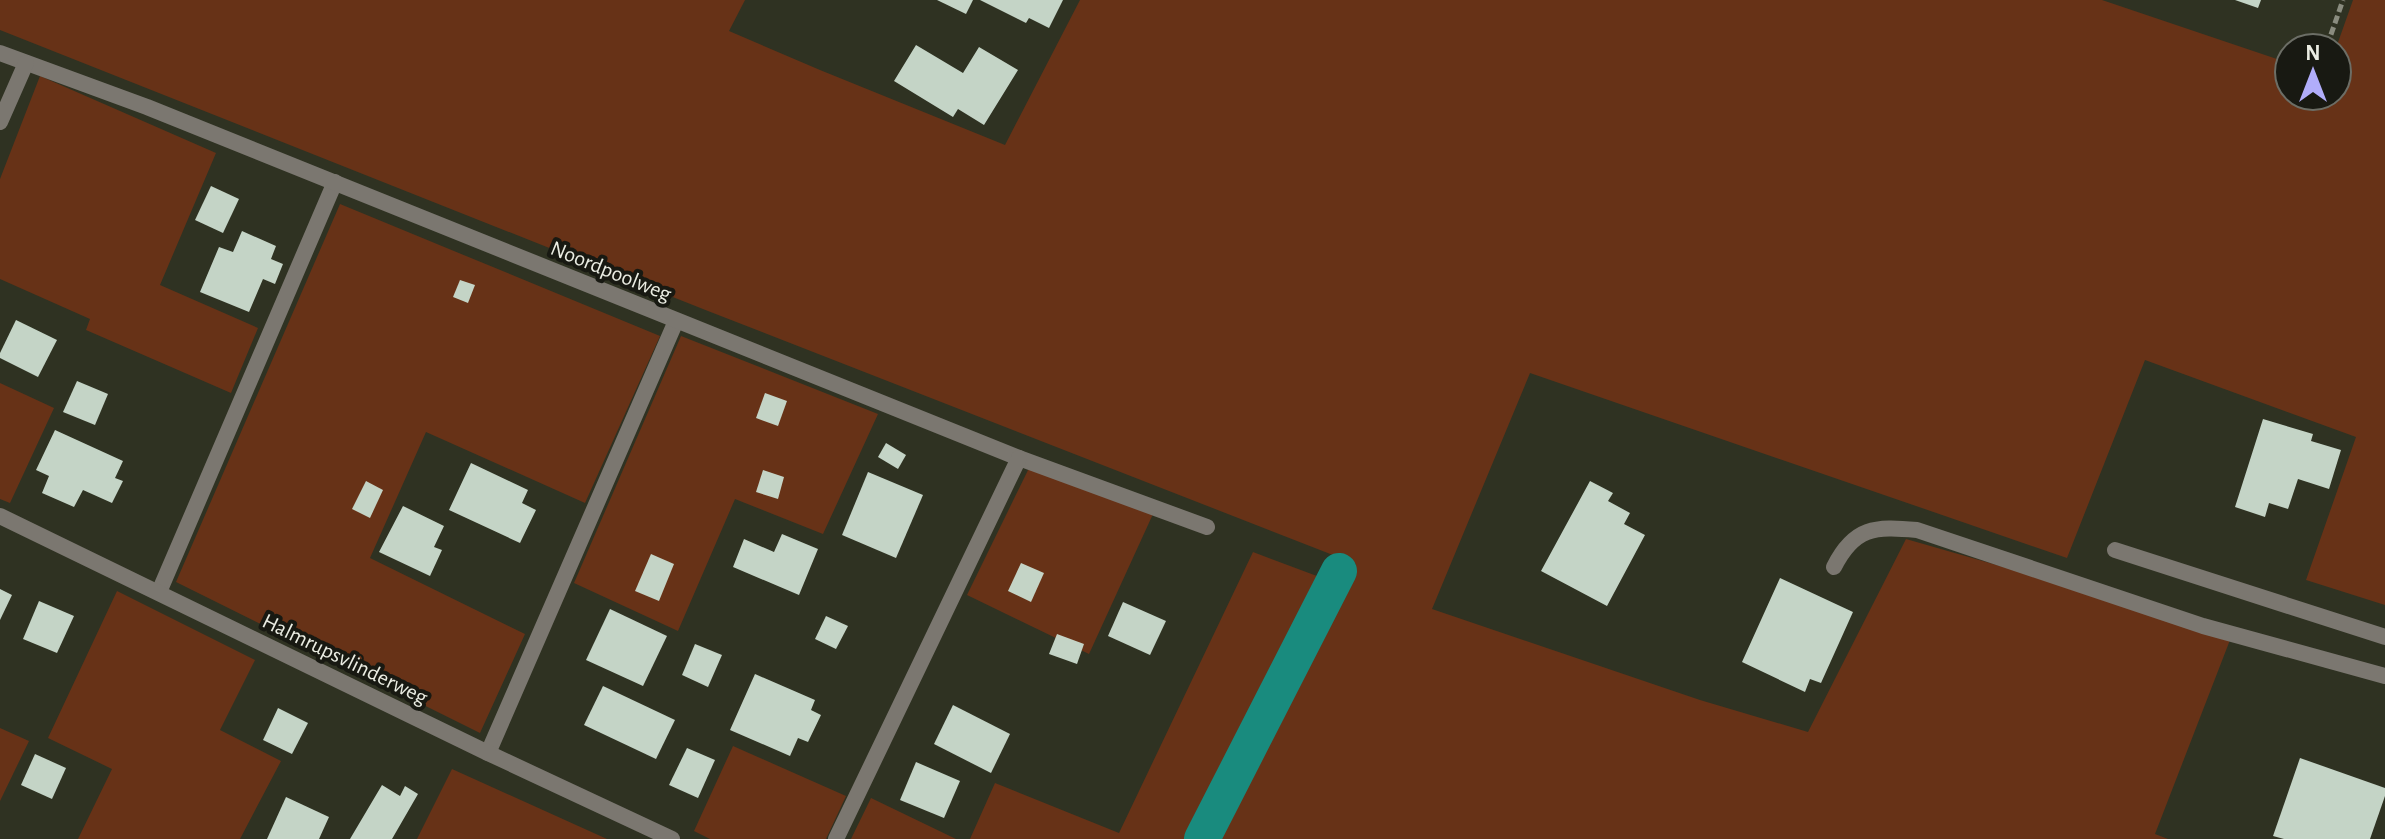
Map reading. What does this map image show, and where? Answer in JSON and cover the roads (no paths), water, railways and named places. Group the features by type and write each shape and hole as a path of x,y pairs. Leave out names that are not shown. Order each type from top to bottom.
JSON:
{"street":[{"name":"Noordpoolweg","path":"0,53 147,107 1019,458 1207,527"},
{"path":"0,122 26,63"},
{"path":"159,592 335,182"},
{"path":"488,753 676,321"},
{"path":"836,839 1019,458"},
{"name":"Halmrupsvlinderweg","path":"0,516 672,839"},
{"path":"1834,567 1844,547 1860,534 1887,527 1917,530 2203,626 2385,676"},
{"path":"2115,550 2385,637"}],"waterway":[{"path":"1202,839 1339,571"}]}
